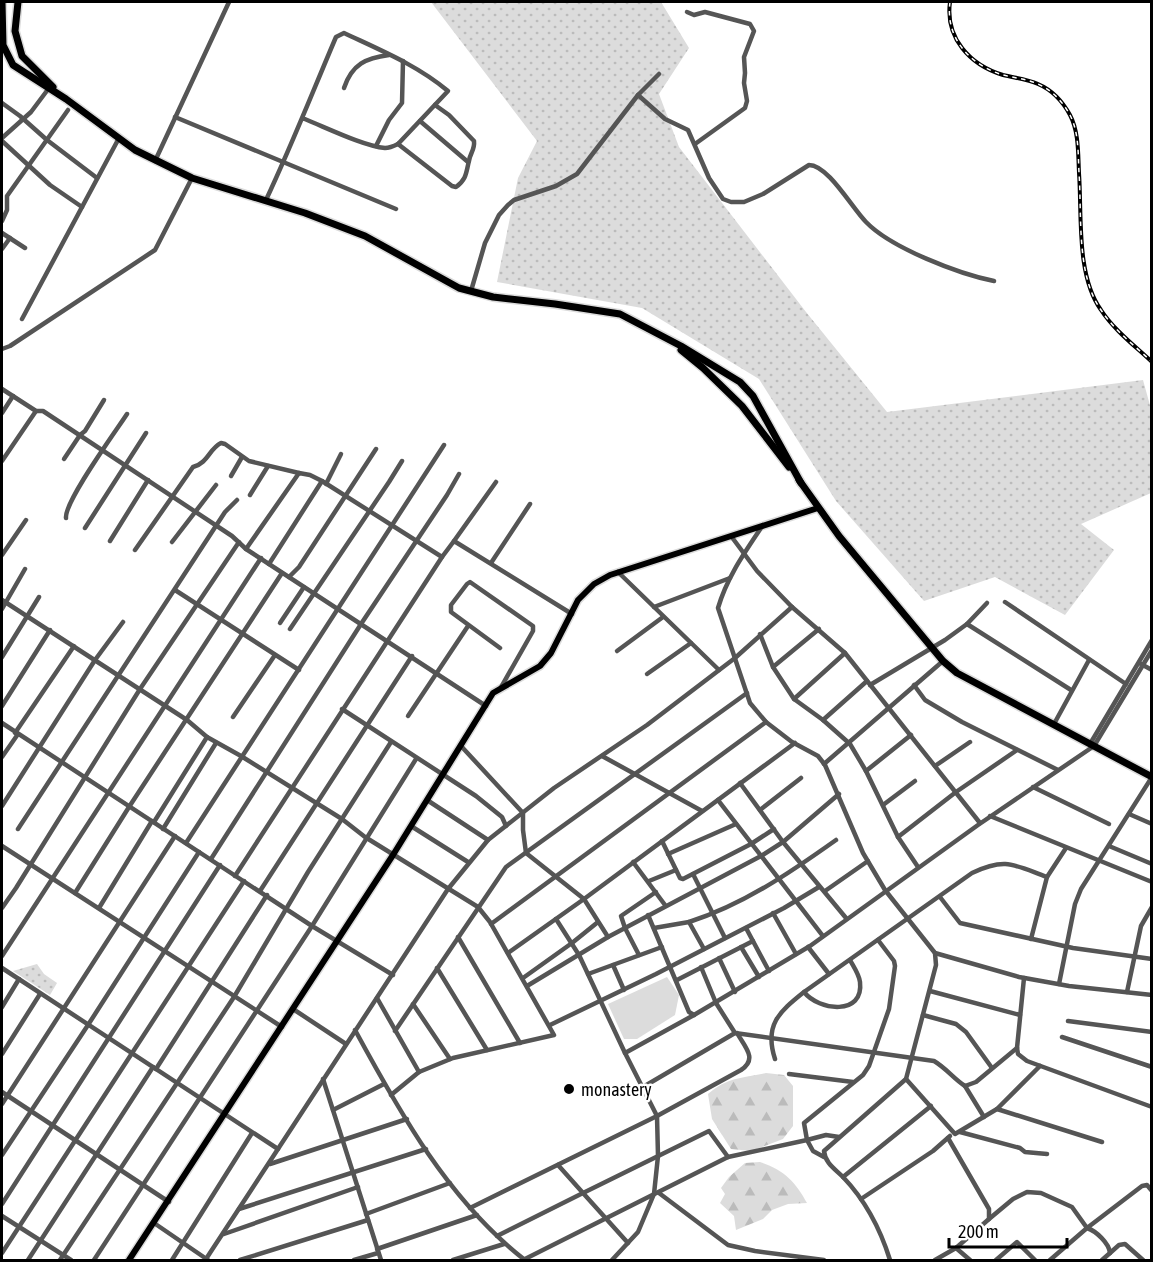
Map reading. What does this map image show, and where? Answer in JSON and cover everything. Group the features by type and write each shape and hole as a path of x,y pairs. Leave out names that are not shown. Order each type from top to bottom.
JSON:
{"highway":[{"path":"2,2 2,46 13,65 155,161 192,178 305,213 365,236 459,288 493,297 620,314 729,374 747,389 801,483"},
{"path":"18,2 15,31 22,56 66,99"},
{"path":"667,339 703,368 742,406 818,508 943,661 957,673 1151,777"}],"main road":[{"path":"129,1260 338,941 493,693 540,666 551,653 578,600 594,585 618,572 818,508"}],"street":[{"path":"155,161 229,2"},
{"path":"687,12 693,15 705,12 741,21 750,24 754,31 744,57 747,101 745,108 695,144"},
{"path":"266,200 336,37 339,34 344,33 403,61 430,76 448,91 398,144 387,148 302,118"},
{"path":"344,88 354,69 362,61 389,55"},
{"path":"376,146 389,120 402,103 403,61"},
{"path":"471,291 485,243 508,205 514,200 562,183 577,174 638,95 659,74"},
{"path":"49,88 24,119 2,139 50,185 82,207"},
{"path":"638,95 665,118 688,130 709,178 723,199 731,202 744,202 763,194 809,165 815,165 825,172 866,223 890,240 908,250 994,281"},
{"path":"2,102 97,178"},
{"path":"398,144 452,186 456,187 464,180 469,168 468,162 475,147 474,141 450,116 435,105"},
{"path":"2,221 7,210 7,196 68,110"},
{"path":"175,117 396,209"},
{"path":"420,121 468,162"},
{"path":"21,319 119,138"},
{"path":"2,349 10,346 155,250 192,178"},
{"path":"2,233 25,249"},
{"path":"2,249 10,238"},
{"path":"2,389 36,411 43,411 80,435 217,526 246,549 486,706"},
{"path":"2,413 14,396"},
{"path":"64,459 104,400"},
{"path":"2,461 36,411"},
{"path":"66,519 65,514 76,492 127,414"},
{"path":"85,528 146,433"},
{"path":"135,549 193,467 205,462 217,444 221,442 242,457 268,466 310,475 324,482 442,557"},
{"path":"186,843 444,445"},
{"path":"289,577 299,567 376,449"},
{"path":"269,564 341,454"},
{"path":"231,476 242,457"},
{"path":"290,629 402,460"},
{"path":"250,495 268,466"},
{"path":"246,549 299,473"},
{"path":"211,859 459,474"},
{"path":"110,541 148,480"},
{"path":"235,876 386,641 496,482"},
{"path":"172,542 216,484"},
{"path":"18,829 225,512 237,500"},
{"path":"491,563 530,504"},
{"path":"2,555 26,520"},
{"path":"763,525 730,578 718,608 750,703 766,722 818,756 825,764 868,861 885,890 935,953 936,965 906,1079 824,1151 825,1157"},
{"path":"731,536 757,571 792,607 845,653 980,823"},
{"path":"453,541 572,614"},
{"path":"2,908 140,689 239,542"},
{"path":"2,956 261,558"},
{"path":"2,609 4,601 25,569"},
{"path":"618,572 719,670"},
{"path":"75,893 282,573"},
{"path":"654,608 730,578"},
{"path":"500,648 451,612 450,608 470,582 533,626 533,631 500,689"},
{"path":"280,623 304,587"},
{"path":"175,590 299,670"},
{"path":"2,657 39,597"},
{"path":"4,601 187,720 216,743 342,819 365,837 477,907 491,924 554,1035 450,1059 419,1072 391,1095"},
{"path":"1005,602 1126,684"},
{"path":"823,720 869,683 945,640 967,624 987,603"},
{"path":"154,1223 207,1260 355,1030 468,862 488,840 735,658 792,607"},
{"path":"617,651 663,617"},
{"path":"2,806 95,660 123,622"},
{"path":"967,624 1071,690"},
{"path":"408,716 468,626"},
{"path":"773,667 819,629"},
{"path":"2,706 50,630"},
{"path":"760,634 773,667 794,699 850,744 866,771 898,837 918,867"},
{"path":"625,1053 694,1016 808,947 885,890 1092,745 1152,640"},
{"path":"647,674 691,643"},
{"path":"2,757 74,646"},
{"path":"1092,745 1126,684 1152,650"},
{"path":"794,699 845,653"},
{"path":"233,717 275,655"},
{"path":"260,891 412,656"},
{"path":"1054,724 1089,660"},
{"path":"825,764 943,661"},
{"path":"1140,664 1152,670"},
{"path":"914,686 926,700 962,722 1058,770"},
{"path":"395,1031 506,867 747,693"},
{"path":"342,709 476,796 502,817 506,826"},
{"path":"491,924 766,722"},
{"path":"2,723 312,926 393,975"},
{"path":"866,771 911,735"},
{"path":"99,908 207,737"},
{"path":"62,1258 234,997 391,742"},
{"path":"935,766 970,742"},
{"path":"164,829 216,743"},
{"path":"508,953 795,743"},
{"path":"461,746 523,813 526,852 584,899 608,937"},
{"path":"898,837 956,792 1017,750"},
{"path":"602,756 702,812"},
{"path":"94,1260 312,926 365,837 416,759"},
{"path":"1059,984 1075,904 1081,889 1151,777"},
{"path":"760,810 801,778"},
{"path":"883,805 915,781"},
{"path":"740,783 783,842 846,918"},
{"path":"1033,787 1109,824"},
{"path":"527,986 665,905 701,889 761,856 783,842 839,794"},
{"path":"427,800 488,840"},
{"path":"718,800 823,936"},
{"path":"1129,814 1152,824"},
{"path":"990,816 1152,882"},
{"path":"668,854 736,824"},
{"path":"411,826 468,862"},
{"path":"662,841 682,879 751,844 774,829"},
{"path":"2,1104 4,1094 64,1009 174,836"},
{"path":"654,928 714,915 778,879 836,840"},
{"path":"2,846 282,1027"},
{"path":"1109,846 1152,864"},
{"path":"1031,939 1047,877 1066,848"},
{"path":"2,1155 199,852"},
{"path":"825,891 868,861"},
{"path":"633,862 665,905"},
{"path":"775,1059 772,1037 776,1019 781,1010 972,873 992,864 1011,864 1047,877"},
{"path":"2,1204 220,865"},
{"path":"649,881 676,870"},
{"path":"693,874 725,938"},
{"path":"2,1253 244,881"},
{"path":"550,1025 746,928 819,887"},
{"path":"639,955 621,915 656,892"},
{"path":"28,1260 267,895"},
{"path":"940,897 960,923 1067,946 1152,959"},
{"path":"1127,992 1141,926 1152,907"},
{"path":"773,913 796,954"},
{"path":"648,915 689,1012 694,1016"},
{"path":"556,919 579,955 657,1116 657,1194 638,1232 612,1259"},
{"path":"522,978 598,922"},
{"path":"689,922 704,949"},
{"path":"746,928 769,971"},
{"path":"458,937 520,1043"},
{"path":"878,940 894,961 895,966 889,1009 869,1066 863,1075 804,1123 807,1140 813,1151 825,1157 861,1199 886,1247 890,1260"},
{"path":"677,980 753,941"},
{"path":"588,974 662,947"},
{"path":"741,947 759,977"},
{"path":"808,947 829,974"},
{"path":"935,953 1024,978 1152,995"},
{"path":"719,958 735,992"},
{"path":"804,992 810,1000 828,1006 846,1006 852,1003 857,996 860,983 850,960"},
{"path":"613,964 624,990"},
{"path":"470,1208 657,1116 749,1065 748,1054 716,1003 701,967"},
{"path":"2,968 278,1149"},
{"path":"437,968 487,1050"},
{"path":"1024,978 1018,1054 1027,1061 1152,1107"},
{"path":"2,1007 19,980"},
{"path":"930,991 1020,1015"},
{"path":"2,1054 40,994"},
{"path":"376,998 419,1072"},
{"path":"413,1004 450,1059"},
{"path":"293,1009 346,1044"},
{"path":"923,1015 956,1024 966,1032 992,1068"},
{"path":"1068,1021 1152,1032"},
{"path":"355,1030 384,1084 450,1183 504,1244 526,1260 728,1157 826,1135 839,1137"},
{"path":"643,1087 736,1033 934,1061 966,1086 984,1117"},
{"path":"1062,1037 1152,1067"},
{"path":"966,1086 976,1082 1017,1048"},
{"path":"861,1199 933,1151 948,1138 997,1109 1040,1066"},
{"path":"789,1074 853,1082"},
{"path":"323,1079 381,1260"},
{"path":"906,1079 957,1133 1020,1148 1025,1152 1047,1154"},
{"path":"333,1110 384,1084"},
{"path":"4,1094 169,1202"},
{"path":"843,1177 931,1106"},
{"path":"997,1109 1102,1142"},
{"path":"268,1164 407,1119"},
{"path":"497,1236 709,1131 728,1157"},
{"path":"172,1260 252,1133"},
{"path":"948,1138 989,1209 989,1219"},
{"path":"239,1209 426,1149"},
{"path":"558,1164 628,1243"},
{"path":"366,1214 450,1183"},
{"path":"1050,1260 1142,1186 1147,1185 1152,1191"},
{"path":"222,1234 358,1187"},
{"path":"935,1260 956,1248 1013,1199 1027,1192 1041,1193 1072,1207 1087,1228 1109,1247 1110,1253"},
{"path":"657,1194 729,1245 754,1251 824,1260"},
{"path":"354,1260 477,1215"},
{"path":"2,1216 62,1258 71,1260"},
{"path":"240,1260 368,1220"},
{"path":"996,1260 1017,1242 1035,1260"},
{"path":"453,1260 504,1244"},
{"path":"1102,1260 1119,1245 1125,1244 1143,1260"},
{"path":"956,1248 970,1260"},
{"path":"775,1260 776,1253"}],"green space":[{"path":"431,2 661,2 689,48 659,94 679,147 806,312 887,412 1143,380 1151,409 1151,493 1081,524 1114,550 1065,615 995,577 924,601 836,501 759,379 642,308 497,282 518,178 537,141"},
{"path":"37,964 44,974 57,983 50,995 13,971"},
{"path":"667,977 679,995 675,1015 637,1039 624,1039 608,1004"},
{"path":"766,1073 784,1075 793,1086 793,1126 783,1139 751,1151 731,1149 712,1119 708,1094 729,1081"},
{"path":"760,1162 776,1168 788,1177 807,1203 788,1204 772,1210 763,1219 736,1230 734,1216 720,1203 725,1194 721,1188 729,1177 745,1163"}],"railway":[{"path":"950,2 949,15 952,27 956,38 970,57 1003,75 1030,81 1043,87 1057,97 1070,115 1078,143 1082,244 1087,280 1093,296 1106,317 1152,362"}],"place":[{"name":"monastery","path":"569,1089"}]}
